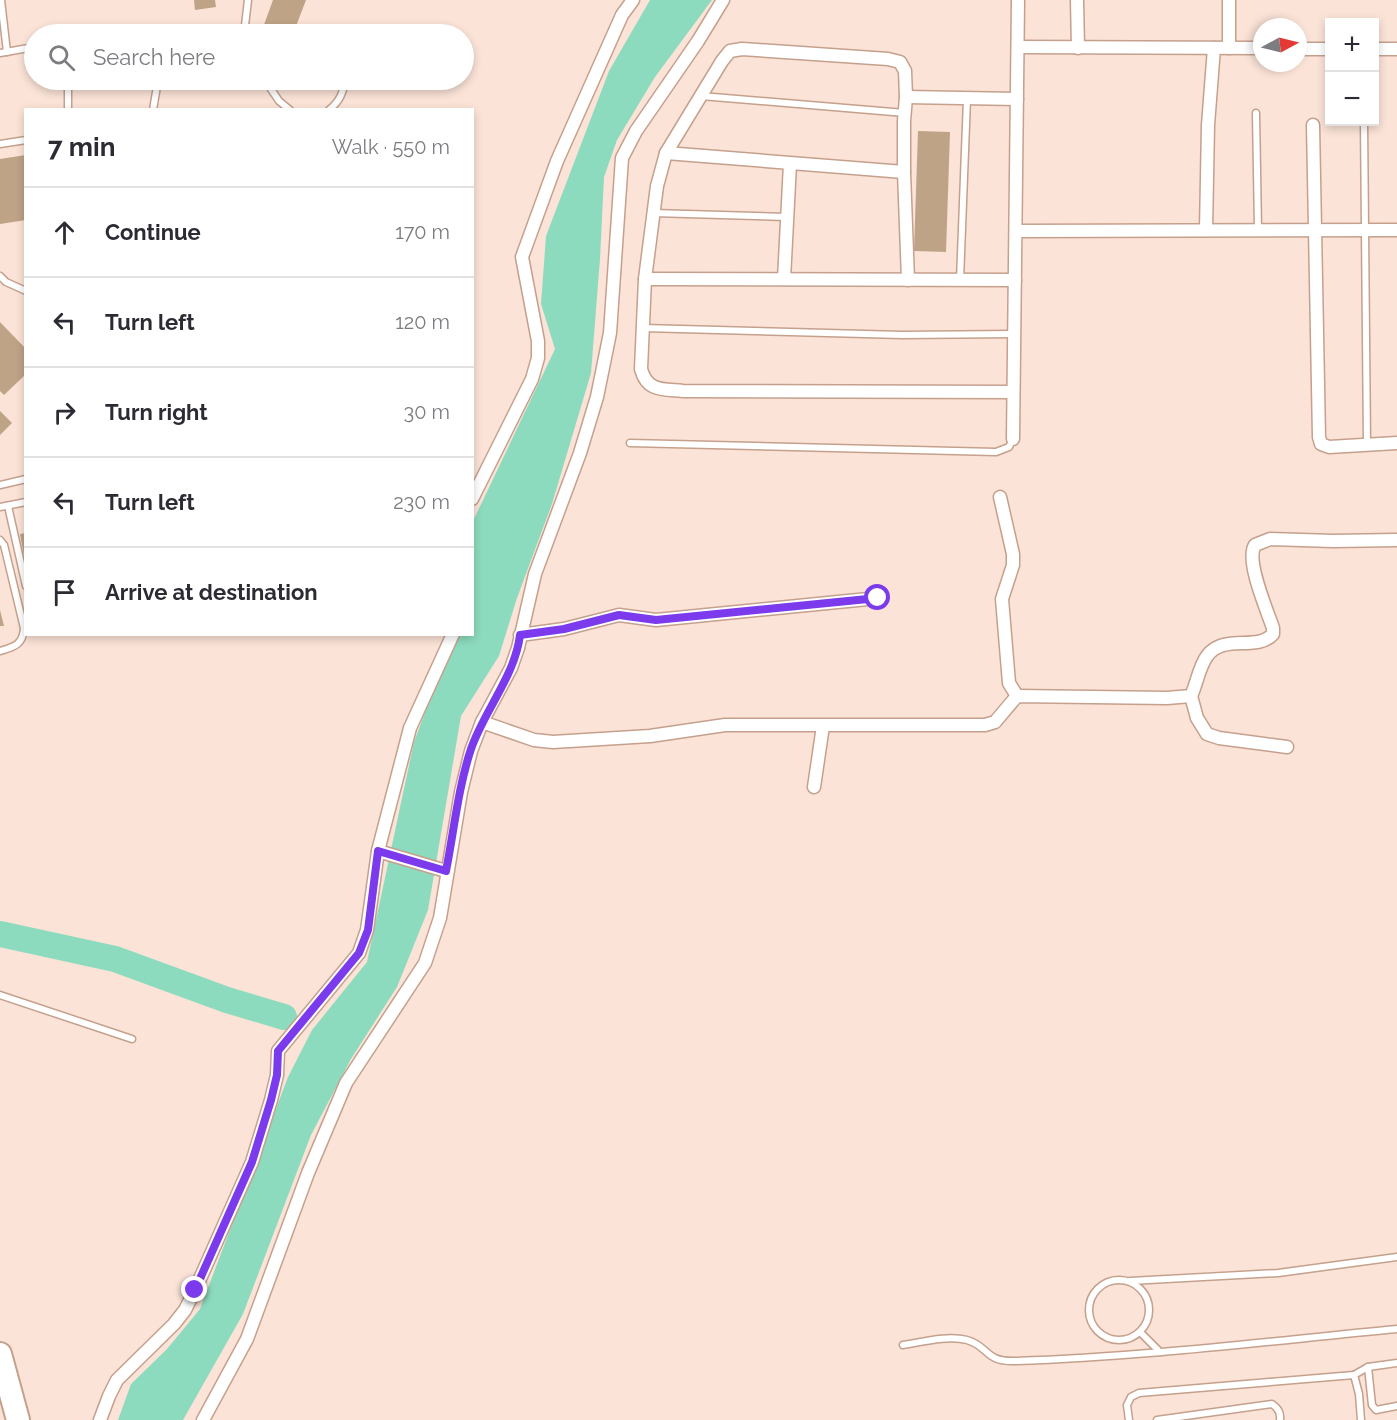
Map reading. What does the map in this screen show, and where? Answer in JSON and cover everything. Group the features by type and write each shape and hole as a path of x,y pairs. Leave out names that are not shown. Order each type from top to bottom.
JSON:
{"highway":[{"path":"0,1354 18,1420"}],"street":[{"path":"474,495 532,379 538,357 536,323 522,257 557,161 622,15 633,0"},
{"path":"203,1420 247,1340 308,1173 346,1083 425,963 440,918 442,870 471,751 482,722 511,668 518,648 535,574 589,426 605,362 610,333 622,158 636,132 723,0"},
{"path":"1013,439 1018,0"},
{"path":"1077,0 1078,48"},
{"path":"1228,48 1229,0"},
{"path":"1018,47 1253,48"},
{"path":"1206,230 1208,125 1214,48"},
{"path":"908,280 904,172 906,97 905,71 900,62 742,49 730,51 666,153 657,186 645,279 641,369 644,380 649,386 683,391 1013,392"},
{"path":"1307,49 1325,49"},
{"path":"1379,49 1397,49"},
{"path":"906,97 1017,99"},
{"path":"1313,125 1318,436 1321,444 1329,447 1397,443"},
{"path":"666,153 904,172"},
{"path":"784,279 790,164"},
{"path":"1016,231 1397,230"},
{"path":"645,279 1015,280"},
{"path":"1000,496 1013,554 1013,565 1002,599 1009,684 1017,696"},
{"path":"1287,747 1207,735 1197,718 1191,696 1202,665 1207,656 1217,647 1223,644 1263,640 1273,634 1256,578 1252,556 1255,545 1270,539 1333,542 1397,540"},
{"path":"520,635 564,629 619,615 656,620 878,598"},
{"path":"100,1420 117,1380 186,1310 252,1162 277,1075 278,1051 350,965 364,942 413,721 452,636"},
{"path":"482,722 534,740 553,742 650,736 725,725 985,725 995,722 1017,696"},
{"path":"1017,696 1167,698 1191,696"},
{"path":"814,787 823,726"},
{"path":"382,853 442,870"}],"lane":[{"path":"1,0 4,52 24,49"},
{"path":"245,24 248,0"},
{"path":"68,90 68,108"},
{"path":"153,108 156,90"},
{"path":"272,90 288,108"},
{"path":"331,108 338,102 343,90"},
{"path":"701,96 904,113"},
{"path":"960,280 967,98"},
{"path":"1256,113 1258,230"},
{"path":"1364,126 1367,444"},
{"path":"0,144 24,140"},
{"path":"653,213 787,217"},
{"path":"0,276 6,282 24,290"},
{"path":"643,328 890,334 1014,334"},
{"path":"630,443 996,452 1009,447 1013,439"},
{"path":"0,485 24,479"},
{"path":"0,507 24,502"},
{"path":"8,506 24,577"},
{"path":"0,540 4,545 24,628 20,643 15,647 0,651"},
{"path":"0,995 132,1039"},
{"path":"1130,1281 1141,1288 1148,1298 1150,1310 1147,1322 1132,1338 1112,1340 1103,1335 1091,1320 1089,1310 1090,1300 1096,1289 1106,1282 1118,1279 1130,1281 1278,1272 1397,1257"},
{"path":"903,1345 948,1339 967,1340 1001,1362 1097,1358 1397,1329"},
{"path":"1140,1332 1160,1352"},
{"path":"1129,1420 1127,1405 1131,1397 1139,1393 1354,1375 1368,1367 1397,1363"},
{"path":"1368,1367 1372,1405 1376,1410 1397,1406"},
{"path":"1354,1375 1359,1394 1361,1420"},
{"path":"1157,1420 1272,1404 1277,1407 1281,1416 1280,1420"}],"shaded area":[{"path":"650,0 712,0 655,77 617,140 604,177 591,373 552,504 517,598 499,656 461,716 428,910 397,987 351,1059 311,1135 243,1314 183,1420 118,1420 131,1384 167,1349 200,1309 288,1077 312,1030 367,962 414,742 439,675 459,636 474,636 474,519 555,349 541,304 546,236 609,71"}],"building":[{"path":"194,0 215,0 216,7 195,10"},
{"path":"273,0 306,0 297,24 264,24"},
{"path":"918,131 950,132 946,252 914,251"},
{"path":"24,155 24,220 0,224 0,159"},
{"path":"0,322 24,347 24,376 4,395 0,391"},
{"path":"0,411 12,423 0,435"},
{"path":"24,533 24,556 20,534"},
{"path":"0,610 4,626 0,626"}],"waterway":[{"path":"0,934 115,959 227,1000 284,1017"}],"route":[{"path":"195,1290 252,1162 277,1075 278,1051 350,965 364,942 368,930 378,851 446,871 460,792 471,751 482,723 511,668 520,635 584,625 619,615 656,620 878,598"}]}
